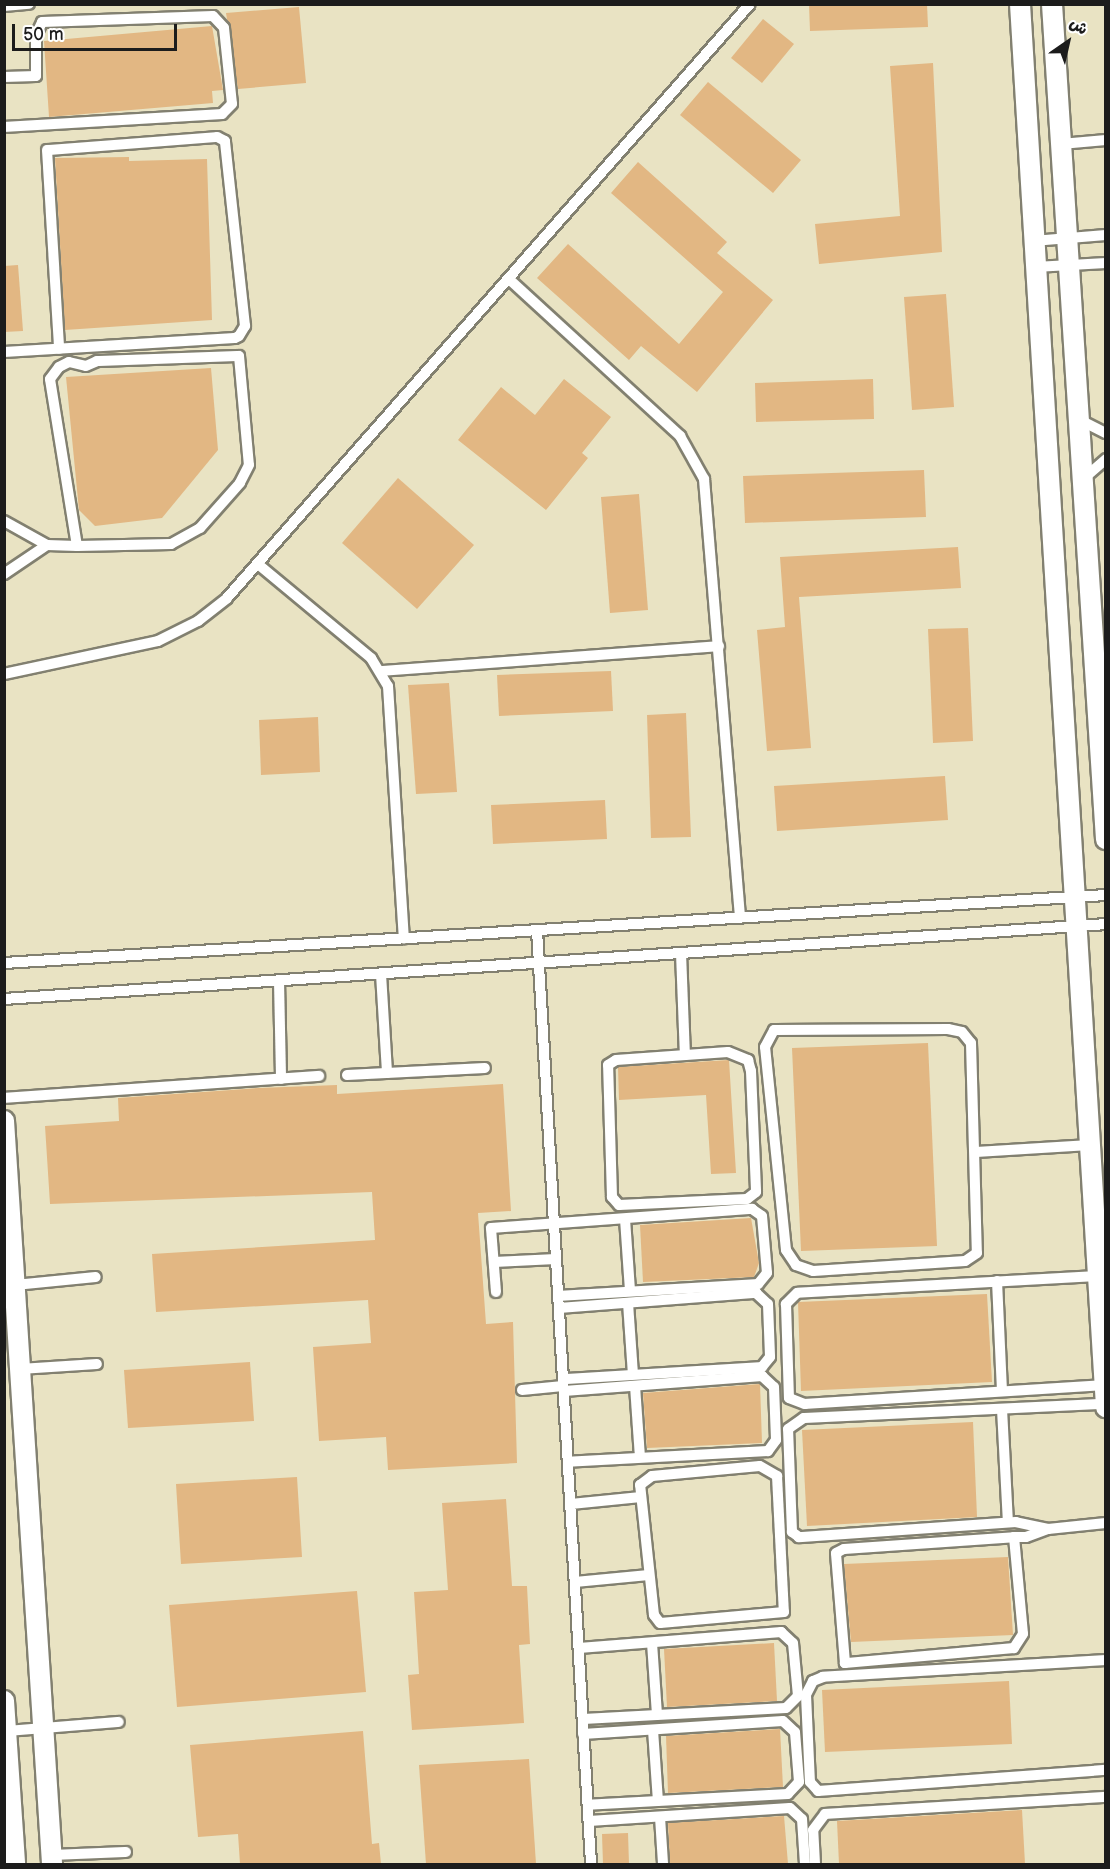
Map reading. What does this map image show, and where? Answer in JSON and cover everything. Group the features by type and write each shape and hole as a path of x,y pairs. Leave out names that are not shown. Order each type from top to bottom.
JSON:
{"street":[{"path":"1020,4 1105,1399"},
{"path":"1052,4 1082,481 1101,703 1106,839"},
{"path":"4,1121 51,1860"},
{"path":"4,1701 7,1787 15,1864"}],"lane":[{"path":"4,6 29,4"},
{"path":"4,674 158,640 198,621 259,565 750,4"},
{"path":"4,77 36,76 36,35 42,22 213,16 223,24 232,104 222,114 4,127"},
{"path":"4,352 59,349 235,339 241,333 225,141 217,137 47,150 59,349"},
{"path":"1061,144 1106,140"},
{"path":"1034,241 1106,235"},
{"path":"1035,267 1106,263"},
{"path":"510,280 672,429 694,456 708,503 740,918"},
{"path":"4,521 47,545 77,546 161,546 182,540 240,483 249,465 239,356 86,366 69,362 52,372 77,546"},
{"path":"1078,419 1106,434"},
{"path":"1082,481 1106,459"},
{"path":"4,574 47,545"},
{"path":"259,565 381,670 393,718 404,939"},
{"path":"381,670 719,646"},
{"path":"4,963 1106,895"},
{"path":"4,999 1106,924"},
{"path":"537,930 591,1864"},
{"path":"681,953 685,1056"},
{"path":"381,974 387,1073"},
{"path":"279,981 281,1079"},
{"path":"774,1030 962,1032 971,1043 977,1152 977,1253 953,1262 813,1271 796,1265 786,1250 765,1047 774,1030"},
{"path":"728,1052 748,1060 758,1189 747,1199 619,1205 612,1197 605,1070 616,1060 685,1056 728,1052"},
{"path":"347,1075 485,1068"},
{"path":"4,1098 319,1076"},
{"path":"977,1152 1089,1145"},
{"path":"496,1292 491,1228 752,1209 764,1220 766,1273 762,1282 558,1296"},
{"path":"625,1219 630,1290"},
{"path":"494,1262 556,1259"},
{"path":"1097,1276 792,1295 786,1304 789,1398 805,1404 1002,1391 1105,1399"},
{"path":"15,1285 96,1277"},
{"path":"997,1281 1002,1391"},
{"path":"522,1390 633,1374 765,1366 770,1357 768,1304 756,1293 559,1308"},
{"path":"628,1303 633,1374"},
{"path":"20,1369 97,1364"},
{"path":"563,1385 635,1386 762,1376 774,1387 777,1440 772,1449 568,1462"},
{"path":"635,1386 640,1457"},
{"path":"1048,1529 1008,1522 808,1538 792,1532 788,1429 794,1421 1002,1409 1105,1399"},
{"path":"1002,1409 1008,1522"},
{"path":"772,1469 785,1609 776,1617 665,1625 654,1615 649,1575 640,1485 652,1476 772,1469"},
{"path":"570,1503 641,1497"},
{"path":"1014,1537 1023,1634 1014,1647 845,1663 836,1553 1014,1537 1048,1529 1106,1523"},
{"path":"575,1582 649,1575"},
{"path":"579,1648 785,1634 793,1643 798,1696 786,1708 583,1719"},
{"path":"651,1642 657,1715"},
{"path":"1106,1660 823,1677 813,1681 806,1695 809,1778 818,1791 1106,1770"},
{"path":"6,1731 119,1722"},
{"path":"584,1734 787,1722 795,1732 800,1782 788,1794 588,1805"},
{"path":"653,1730 658,1801"},
{"path":"815,1864 813,1830 825,1814 1106,1797"},
{"path":"589,1821 794,1809 802,1819 805,1864"},
{"path":"660,1816 663,1864"},
{"path":"51,1860 126,1852"}],"building":[{"path":"809,4 927,4 928,27 810,31"},
{"path":"299,7 306,83 238,89 226,13"},
{"path":"763,19 794,44 762,83 731,58"},
{"path":"212,26 223,90 212,91 213,103 49,117 44,41"},
{"path":"933,63 942,252 819,264 815,224 900,216 890,66"},
{"path":"708,82 801,160 773,193 680,115"},
{"path":"129,157 129,161 207,159 212,320 65,330 55,158"},
{"path":"638,162 727,242 717,253 773,300 697,392 641,346 629,360 537,278 568,244 679,344 723,292 611,193"},
{"path":"18,265 23,331 4,332 4,266"},
{"path":"946,294 954,407 912,410 904,297"},
{"path":"211,368 218,450 162,518 95,526 79,510 66,377"},
{"path":"564,379 611,417 582,453 588,458 546,510 458,440 501,387 535,415"},
{"path":"873,379 874,419 756,422 755,383"},
{"path":"924,470 926,517 745,523 743,476"},
{"path":"398,478 474,545 417,609 342,543"},
{"path":"639,494 648,610 610,613 601,497"},
{"path":"958,547 961,588 799,597 811,748 767,751 757,630 785,627 780,557"},
{"path":"968,628 973,741 933,743 928,629"},
{"path":"611,671 613,711 499,716 497,675"},
{"path":"449,683 457,792 416,794 408,685"},
{"path":"686,713 691,837 651,838 647,715"},
{"path":"318,717 320,772 261,775 259,720"},
{"path":"945,776 948,820 777,831 774,786"},
{"path":"605,800 607,839 493,844 491,805"},
{"path":"928,1043 937,1246 801,1251 792,1048"},
{"path":"729,1060 736,1173 711,1174 706,1095 619,1100 618,1067"},
{"path":"503,1084 511,1211 478,1213 486,1324 513,1322 517,1463 388,1470 386,1437 319,1441 313,1347 371,1343 368,1300 156,1312 152,1254 375,1240 372,1192 50,1204 45,1126 119,1121 118,1098 337,1085 337,1094"},
{"path":"751,1218 759,1263 754,1277 643,1282 640,1225"},
{"path":"987,1294 992,1382 801,1391 798,1302"},
{"path":"250,1362 254,1421 128,1428 124,1370"},
{"path":"760,1384 762,1443 647,1448 643,1393"},
{"path":"973,1422 977,1517 807,1526 802,1430"},
{"path":"297,1477 302,1557 181,1564 176,1484"},
{"path":"506,1499 512,1586 527,1586 530,1644 519,1645 524,1723 412,1730 408,1675 419,1674 414,1592 448,1590 442,1503"},
{"path":"1008,1557 1013,1635 851,1642 844,1564"},
{"path":"357,1591 366,1692 177,1707 169,1605"},
{"path":"774,1643 777,1701 667,1707 664,1649"},
{"path":"1009,1681 1012,1744 825,1752 822,1690"},
{"path":"780,1729 783,1787 668,1793 666,1736"},
{"path":"363,1731 372,1844 379,1843 381,1864 240,1864 238,1834 198,1837 190,1745"},
{"path":"529,1759 536,1864 426,1864 419,1765"},
{"path":"1022,1810 1025,1864 839,1864 837,1821"},
{"path":"784,1816 788,1864 670,1864 668,1823"},
{"path":"628,1833 629,1864 603,1864 602,1834"}]}
